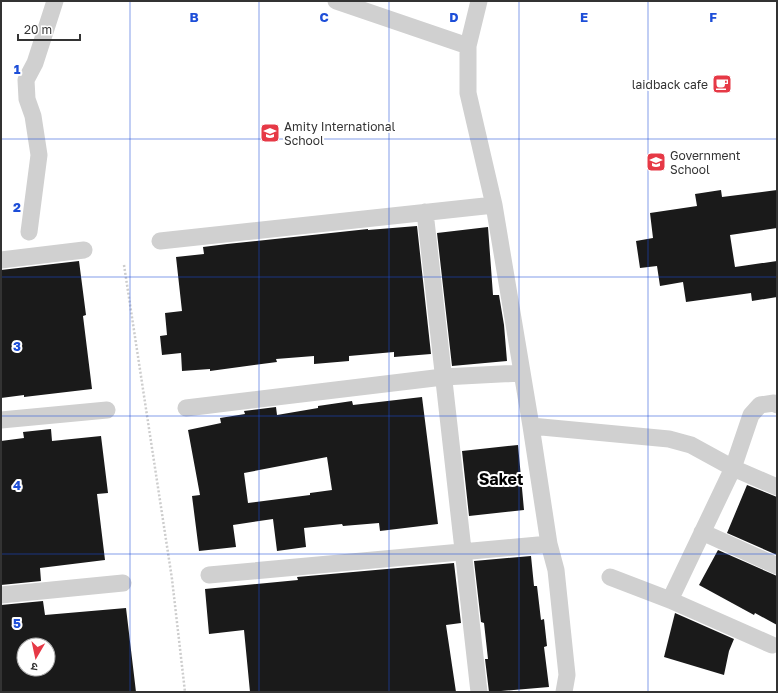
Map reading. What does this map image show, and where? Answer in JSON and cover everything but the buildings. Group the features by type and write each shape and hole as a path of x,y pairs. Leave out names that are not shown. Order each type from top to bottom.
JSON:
{"street":[{"path":"29,232 39,155 32,116 26,99 26,80 35,64 55,1"},
{"path":"336,1 468,46"},
{"path":"479,1 468,46 468,93 494,205 549,544 556,570 567,675 564,692"},
{"path":"160,241 494,205"},
{"path":"425,212 479,692"},
{"path":"1,260 84,250"},
{"path":"186,408 443,377 522,373"},
{"path":"670,600 733,468 751,415 760,404 774,403 777,405"},
{"path":"1,420 107,410"},
{"path":"531,426 669,439 691,445 733,468 777,487"},
{"path":"702,532 777,566"},
{"path":"210,575 549,544"},
{"path":"610,577 670,600 772,645"},
{"path":"1,595 122,583"}],"path":[{"path":"124,265 172,578 185,692"}],"place":[{"name":"laidback cafe","path":"722,84"},
{"name":"Amity International School","path":"270,133"},
{"name":"Government School","path":"656,162"}],"district":[{"name":"Saket","path":"501,479"}]}
